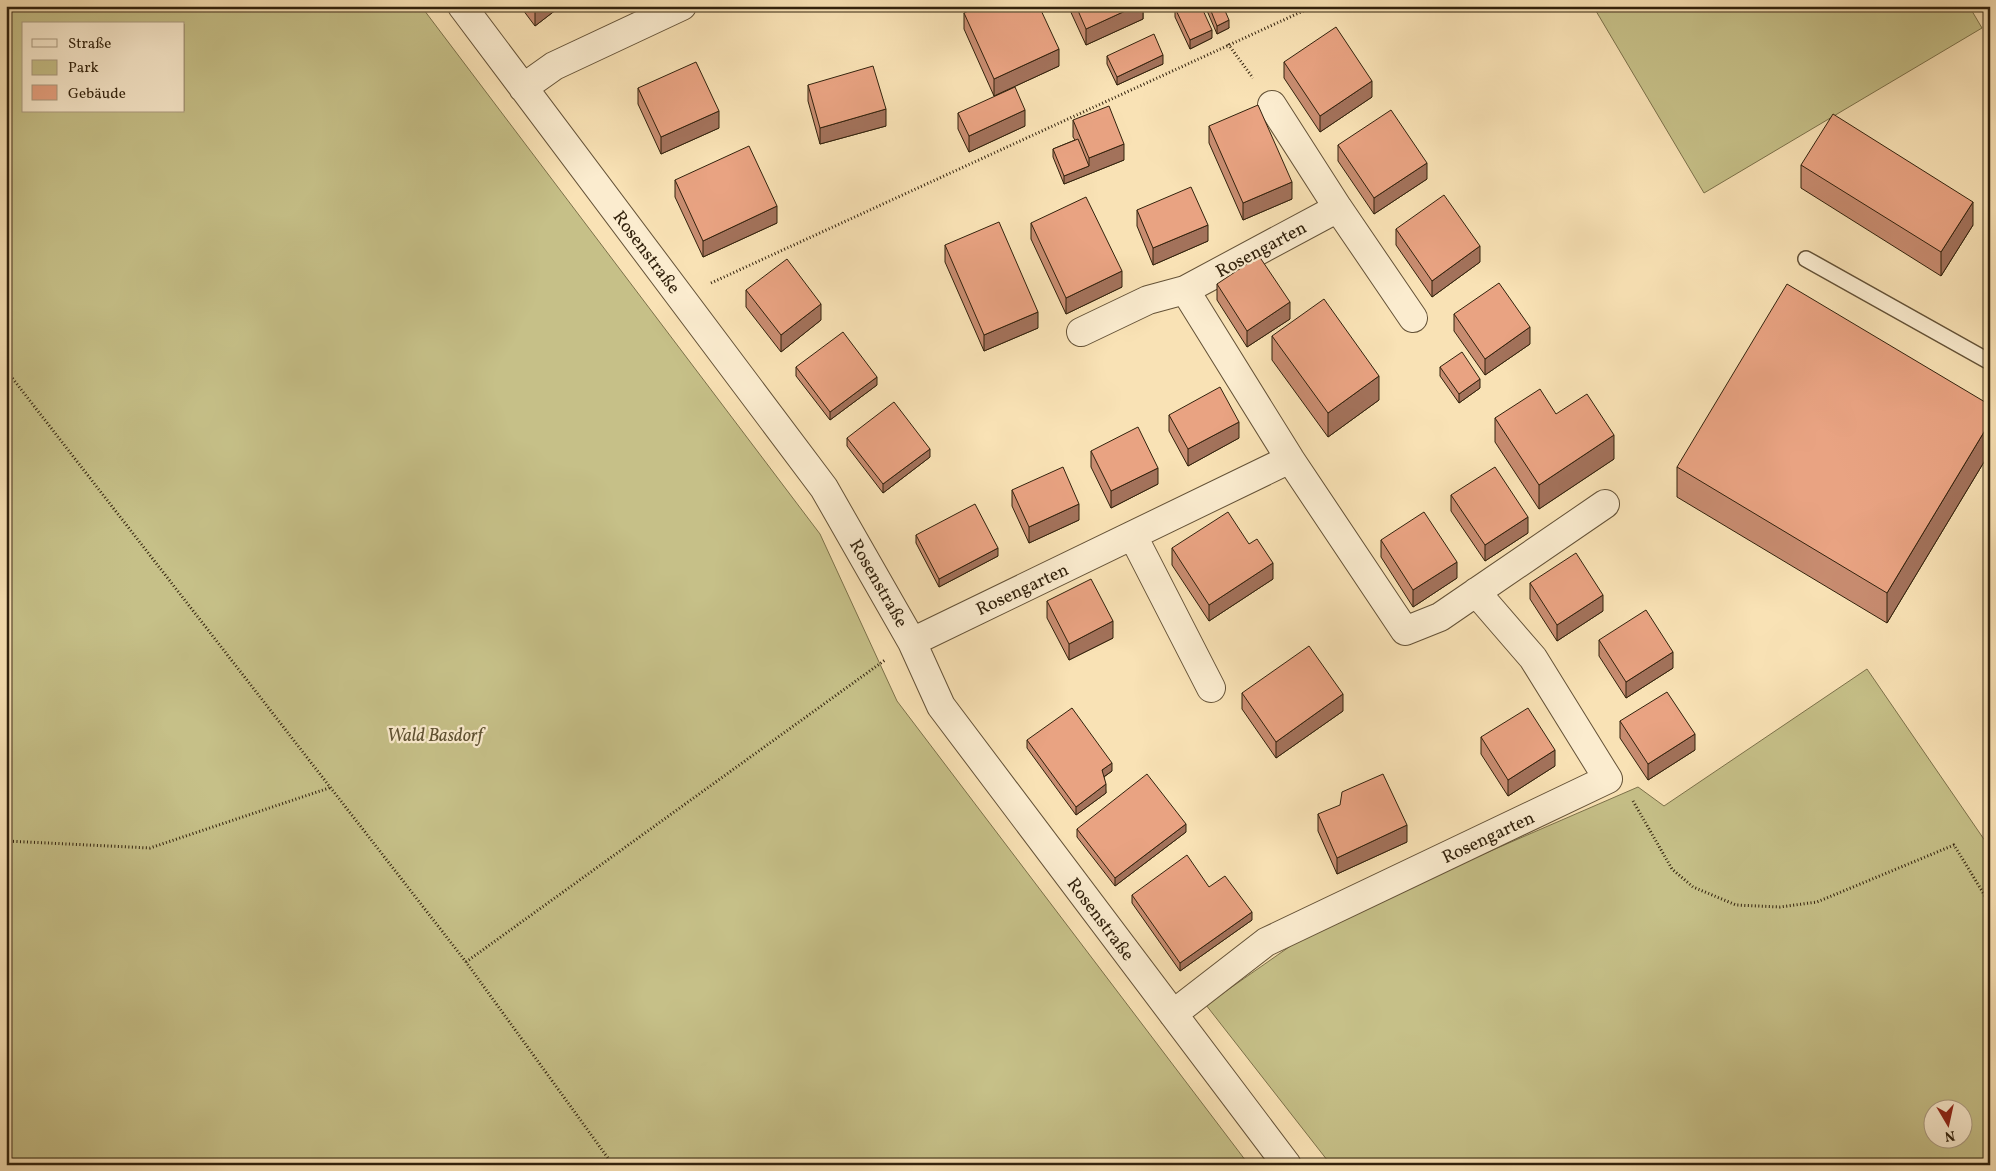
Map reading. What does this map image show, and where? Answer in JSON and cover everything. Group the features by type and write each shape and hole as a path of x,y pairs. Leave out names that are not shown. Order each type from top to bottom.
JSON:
{"street":[{"name":"Rosenstraße","path":"462,6 824,488 912,642 941,706 1287,1165"},
{"path":"523,88 554,66 682,6"},
{"path":"1272,105 1338,208 1413,318"},
{"name":"Rosengarten","path":"1081,332 1148,300 1185,290 1338,208"},
{"path":"1185,290 1290,459 1405,631 1440,617 1605,504"},
{"name":"Rosengarten","path":"912,642 1290,459"},
{"path":"1133,536 1211,688"},
{"path":"1476,592 1533,658 1608,779"},
{"name":"Rosengarten","path":"1172,1014 1266,942 1608,779"}],"lane":[{"path":"1806,259 1990,362"}],"path":[{"path":"681,297 1314,6"},
{"path":"1228,44 1272,105"},
{"path":"6,370 332,787 466,962 613,1165"},
{"path":"466,962 912,642"},
{"path":"1608,779 1625,788 1672,870 1693,888 1736,904 1780,907 1817,902 1954,845 1990,904"},
{"path":"6,841 150,848 332,787"}],"green space":[{"name":"Wald Basdorf","path":"6,6 421,6 820,534 897,701 1249,1165 6,1165"},
{"path":"1593,6 1969,6 1982,28 1704,193"},
{"path":"1867,669 1990,848 1990,1165 1331,1165 1206,1005 1322,924 1638,787 1664,806"}],"building":[{"path":"979,6 1039,6 1059,49 994,79 964,13"},
{"path":"1076,6 1136,6 1086,29"},
{"path":"1180,6 1201,6 1212,30 1190,40 1175,8"},
{"path":"1209,6 1223,6 1229,20 1217,26"},
{"path":"1336,27 1372,81 1320,116 1284,62"},
{"path":"1154,34 1163,55 1117,77 1107,56"},
{"path":"696,62 719,111 661,137 638,88"},
{"path":"873,66 886,109 820,128 808,85"},
{"path":"1015,87 1025,110 969,136 958,113"},
{"path":"1258,105 1292,182 1243,203 1209,126"},
{"path":"1109,106 1124,144 1089,158 1073,120"},
{"path":"1391,110 1427,163 1374,198 1338,145"},
{"path":"1833,114 1973,202 1941,252 1801,165"},
{"path":"1078,139 1089,166 1064,176 1053,149"},
{"path":"749,146 777,206 703,241 675,180"},
{"path":"1191,187 1208,225 1153,248 1137,210"},
{"path":"1444,195 1480,246 1432,281 1396,229"},
{"path":"1086,197 1122,271 1066,298 1031,223"},
{"path":"999,222 1038,312 984,335 945,245"},
{"path":"1259,256 1290,302 1247,331 1217,284"},
{"path":"787,259 821,304 781,335 746,290"},
{"path":"1499,283 1530,327 1485,359 1454,314"},
{"path":"1787,284 1990,405 1990,422 1887,593 1677,467"},
{"path":"1324,299 1379,376 1328,413 1272,336"},
{"path":"843,332 877,377 830,412 796,367"},
{"path":"1462,352 1480,379 1459,394 1440,367"},
{"path":"1220,387 1239,422 1188,449 1169,415"},
{"path":"1540,389 1556,414 1587,394 1614,435 1539,485 1495,418"},
{"path":"894,402 930,449 883,484 847,438"},
{"path":"1138,427 1158,468 1111,491 1091,451"},
{"path":"1063,467 1079,504 1029,527 1012,490"},
{"path":"1495,467 1528,517 1485,545 1451,495"},
{"path":"975,504 998,548 939,579 916,535"},
{"path":"1228,512 1249,544 1257,539 1273,563 1209,605 1172,548"},
{"path":"1424,512 1457,562 1413,590 1381,540"},
{"path":"1576,553 1603,595 1557,625 1530,583"},
{"path":"1091,579 1113,621 1069,644 1047,601"},
{"path":"1646,610 1673,652 1626,682 1599,640"},
{"path":"1309,646 1343,694 1276,742 1242,693"},
{"path":"1667,692 1695,734 1648,764 1620,721"},
{"path":"1072,708 1112,763 1102,770 1106,784 1076,807 1027,740"},
{"path":"1528,708 1555,750 1508,780 1481,737"},
{"path":"1147,774 1186,824 1115,878 1077,829"},
{"path":"1383,774 1407,825 1337,858 1318,814 1340,805 1342,792"},
{"path":"1187,855 1209,887 1225,876 1252,912 1180,963 1132,895"}]}
